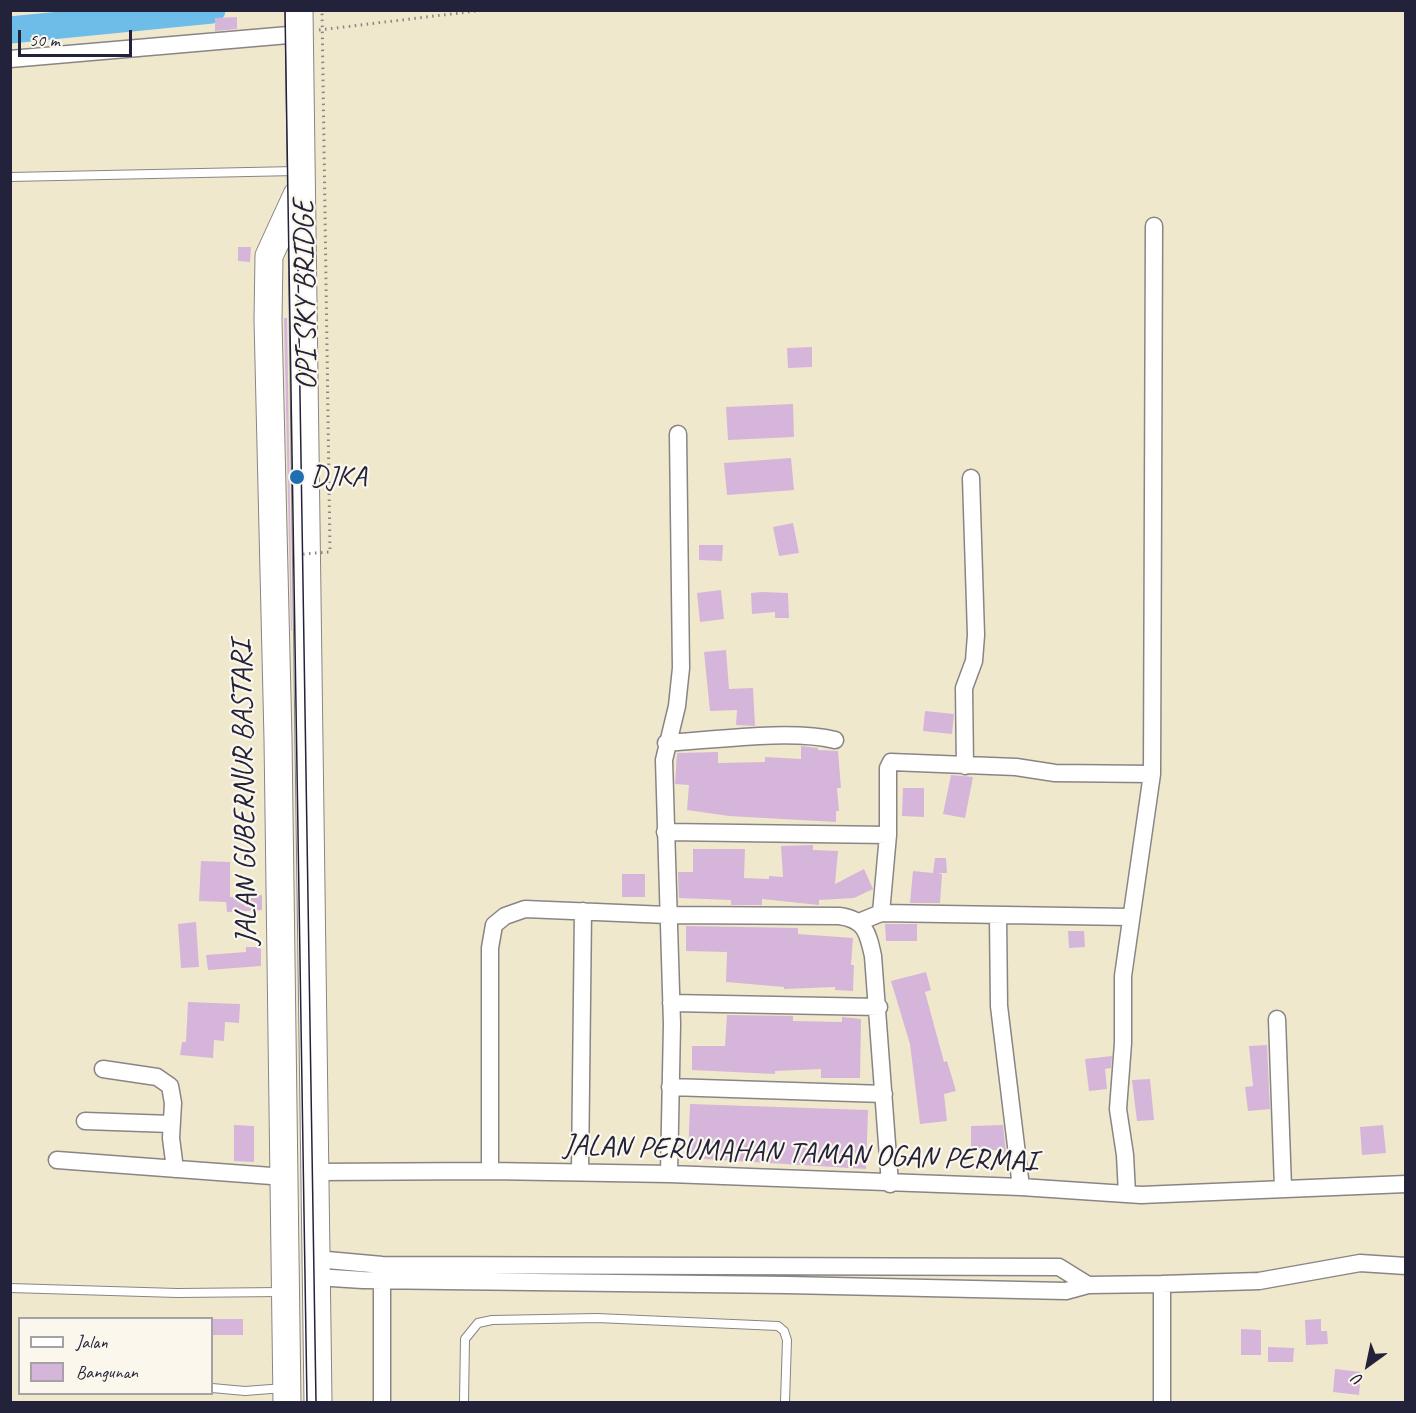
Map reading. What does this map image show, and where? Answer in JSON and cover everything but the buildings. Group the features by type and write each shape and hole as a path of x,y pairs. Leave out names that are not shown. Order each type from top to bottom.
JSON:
{"highway":[{"name":"JALAN GUBERNUR BASTARI","path":"300,22 300,179 315,1173 325,1269 318,1402"},
{"name":"JALAN GUBERNUR BASTARI","path":"287,1395 278,739 268,320 269,256 300,179"},
{"path":"278,739 310,745"}],"street":[{"path":"10,59 300,22"},
{"path":"1127,1194 1125,1155 1118,1109 1123,1043 1123,976 1129,917 1152,774 1154,226"},
{"path":"669,1174 671,1003 664,760 666,743 677,705 681,668 678,434"},
{"path":"965,766 964,688 974,661 976,635 971,478"},
{"path":"666,743 779,737 823,737 835,740"},
{"path":"881,913 888,835 889,765 891,762 1017,767 1055,773 1152,774"},
{"path":"665,831 888,835"},
{"path":"490,1171 490,948 494,925 505,916 525,909 667,915 839,916 859,922 881,913 998,917 1129,917"},
{"path":"580,1172 583,911"},
{"path":"998,917 999,1006 1021,1187"},
{"path":"859,922 869,938 873,956 879,1007 890,1184"},
{"path":"671,1003 879,1007"},
{"path":"1277,1019 1283,1188"},
{"path":"103,1070 157,1077 165,1081 172,1092 171,1124 175,1169"},
{"path":"670,1087 884,1094"},
{"path":"85,1121 171,1124"},
{"path":"57,1160 285,1177"},
{"name":"JALAN PERUMAHAN TAMAN OGAN PERMAI","path":"315,1173 490,1171 669,1174 890,1184 1021,1187 1127,1194 1406,1184"},
{"path":"325,1269 382,1273 1066,1291 1088,1285 1259,1281 1360,1263 1406,1266"},
{"path":"382,1273 1059,1267 1088,1285"},
{"path":"382,1273 382,1402"},
{"path":"1162,1284 1162,1402"}],"lane":[{"path":"10,177 300,179"},
{"path":"10,1288 177,1293 287,1292"},
{"path":"464,1402 465,1339 477,1323 492,1320 597,1318 778,1326 784,1331 787,1340 785,1402"},
{"path":"213,1388 287,1395"}],"path":[{"name":"OPI SKY BRIDGE","path":"303,554 330,552 322,10"},
{"path":"300,22 484,10"}],"waterway":[{"path":"10,30 212,10"}],"tram line":[{"path":"285,10 307,1402"},
{"path":"298,269 316,1402"}],"place":[{"name":"DJKA","path":"297,477"}]}
